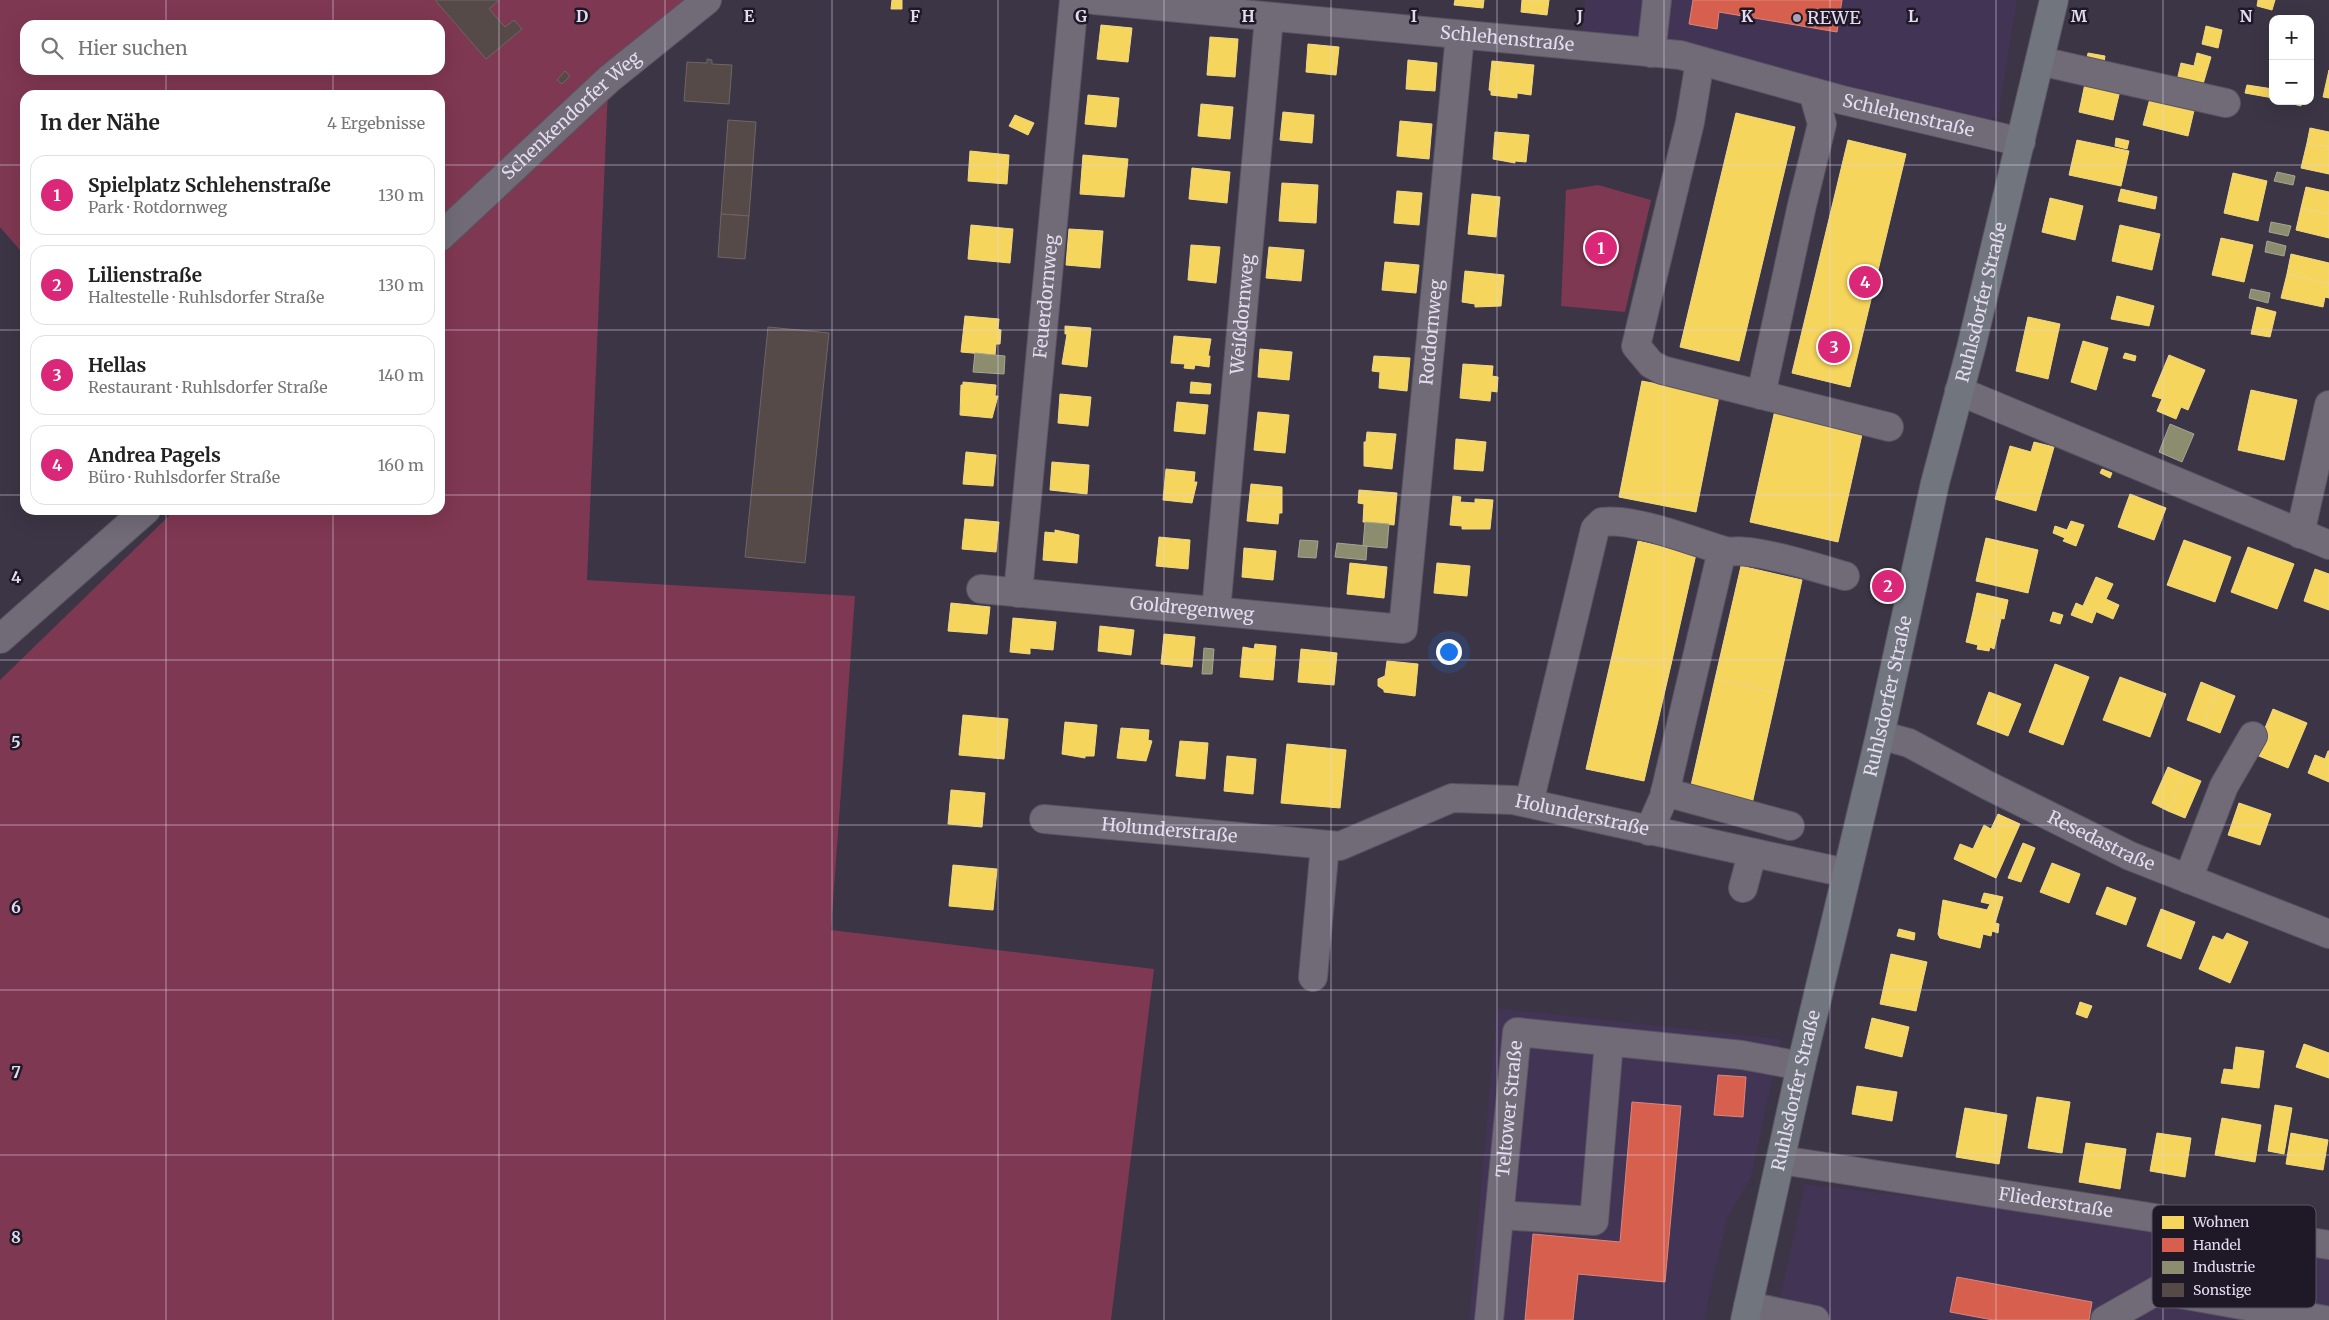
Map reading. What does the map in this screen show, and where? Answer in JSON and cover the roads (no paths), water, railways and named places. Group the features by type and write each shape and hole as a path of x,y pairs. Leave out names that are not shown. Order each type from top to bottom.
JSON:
{"main road":[{"name":"Ruhlsdorfer Straße","path":"1746,1313 1801,1066 1880,735 1912,584 2054,0"}],"street":[{"name":"Schenkendorfer Weg","path":"445,232 609,79 707,0"},
{"name":"Feuerdornweg","path":"1018,593 1074,0"},
{"name":"Schlehenstraße","path":"1094,0 1268,18 1680,55 1842,100 2021,142"},
{"path":"1651,53 1657,0"},
{"name":"Weißdornweg","path":"1216,611 1268,18"},
{"name":"Rotdornweg","path":"1403,629 1460,35"},
{"path":"1700,61 1690,122 1636,346 1651,364 1662,370 1888,427"},
{"path":"2040,61 2226,103"},
{"path":"1761,395 1800,214 1822,124 1813,92"},
{"path":"1822,124 1832,120 1842,100"},
{"path":"1959,391 2329,545"},
{"path":"2300,534 2329,405"},
{"path":"0,640 140,515"},
{"path":"1529,804 1595,529 1602,522 1612,521 1642,526 1725,551 1745,550 1845,576"},
{"path":"1649,831 1665,792 1720,555 1725,551"},
{"name":"Goldregenweg","path":"981,589 1403,629"},
{"name":"Resedastraße","path":"1880,735 1908,744 2121,852 2329,934"},
{"path":"2188,879 2224,786 2253,736"},
{"path":"1665,792 1790,826"},
{"name":"Holunderstraße","path":"1044,819 1340,846 1452,798 1513,800 1752,854 1846,873"},
{"path":"1313,977 1324,845"},
{"path":"1743,888 1752,854"},
{"name":"Teltower Straße","path":"1489,1320 1517,1032 1742,1055 1801,1066"},
{"path":"1500,1215 1594,1221 1609,1042"},
{"name":"Fliederstraße","path":"1781,1160 2152,1218"},
{"name":"Fliederstraße","path":"2316,1243 2329,1245"},
{"path":"2105,1320 2152,1293"},
{"path":"2258,1308 2325,1320"},
{"name":"Ruhlsdorfer Straße","path":"1746,1313 1815,1320"}],"place":[{"name":"REWE","path":"1797,18"},
{"name":"Spielplatz Schlehenstraße","path":"1601,248"},
{"name":"Andrea Pagels","path":"1865,282"},
{"name":"Hellas","path":"1834,347"},
{"name":"Lilienstraße","path":"1888,586"}]}
